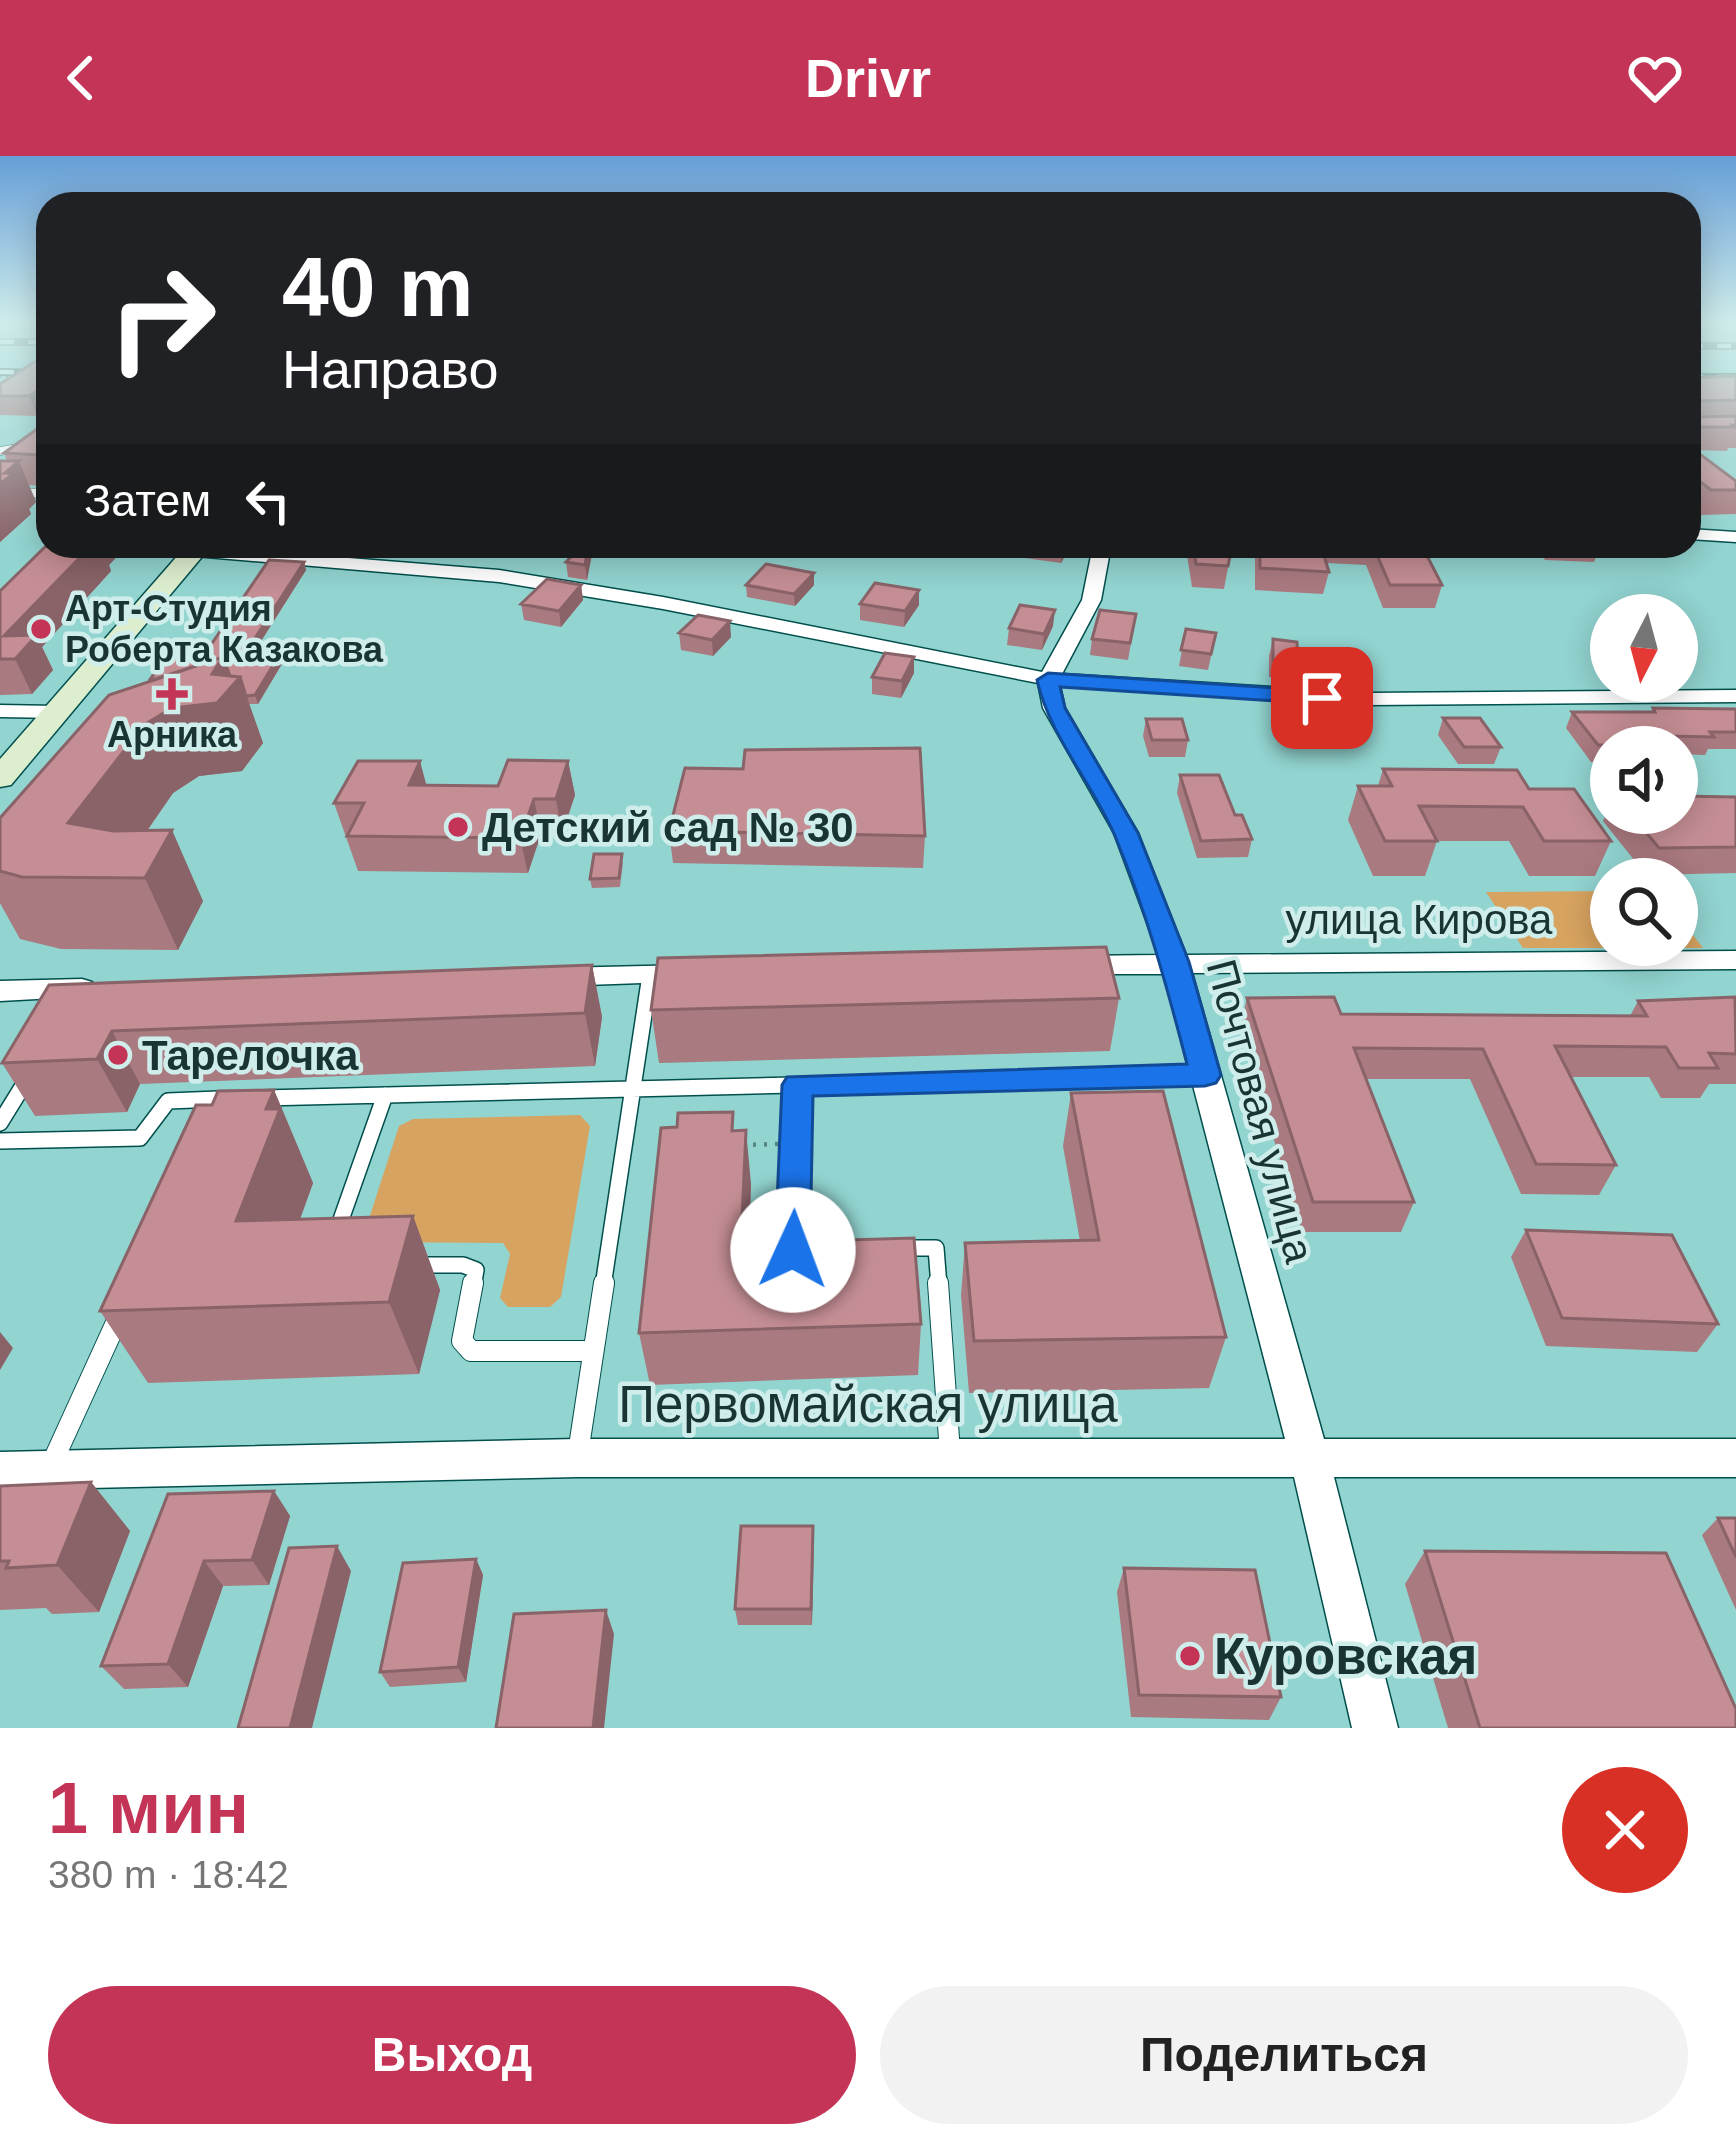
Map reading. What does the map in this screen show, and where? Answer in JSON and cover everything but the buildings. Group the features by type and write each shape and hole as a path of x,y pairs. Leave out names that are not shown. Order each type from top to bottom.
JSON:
{"street":[{"path":"1701,535 1736,537"},
{"path":"0,778 187,558"},
{"path":"304,558 499,576 663,603 1048,680 1370,699 1736,696"},
{"path":"1048,680 1086,616 1102,558"},
{"name":"Почтовая улица","path":"1048,680 1054,708 1126,833 1175,962 1310,1459 1375,1728"},
{"path":"0,711 56,712"},
{"name":"улица Кирова","path":"1055,965 1736,960"},
{"path":"531,978 721,974"},
{"path":"0,991 86,995"},
{"name":"Первомайская улица","path":"0,1471 577,1458 1736,1458"}],"lane":[{"path":"0,451 36,445"},
{"path":"0,494 36,493"},
{"path":"577,1458 650,975"},
{"path":"0,1123 35,1066"},
{"path":"0,1141 140,1138 168,1101 1205,1075"},
{"path":"798,1085 793,1250 817,1250"},
{"path":"330,1250 386,1095"},
{"path":"208,1121 218,1100"},
{"path":"888,1249 936,1248 951,1459"},
{"path":"392,1266 463,1265 476,1270 462,1341 471,1351 593,1352"},
{"path":"49,1470 128,1296"}],"path":[{"path":"731,1145 796,1143"}],"shaded area":[{"path":"1590,891 1590,948 1523,948 1486,892"},
{"path":"580,1115 590,1126 561,1297 550,1307 508,1307 500,1298 510,1254 503,1243 373,1242 364,1234 399,1126 413,1119"}],"place":[{"name":"Арт-Студия Роберта Казакова","path":"41,629"},
{"name":"Арника","path":"172,694"},
{"name":"Детский сад № 30","path":"458,827"},
{"name":"Тарелочка","path":"118,1055"},
{"name":"Куровская","path":"1190,1656"}],"route":[{"path":"793,1250 798,1085 1205,1075 1175,962 1126,833 1054,708 1048,680 1322,698"}]}
